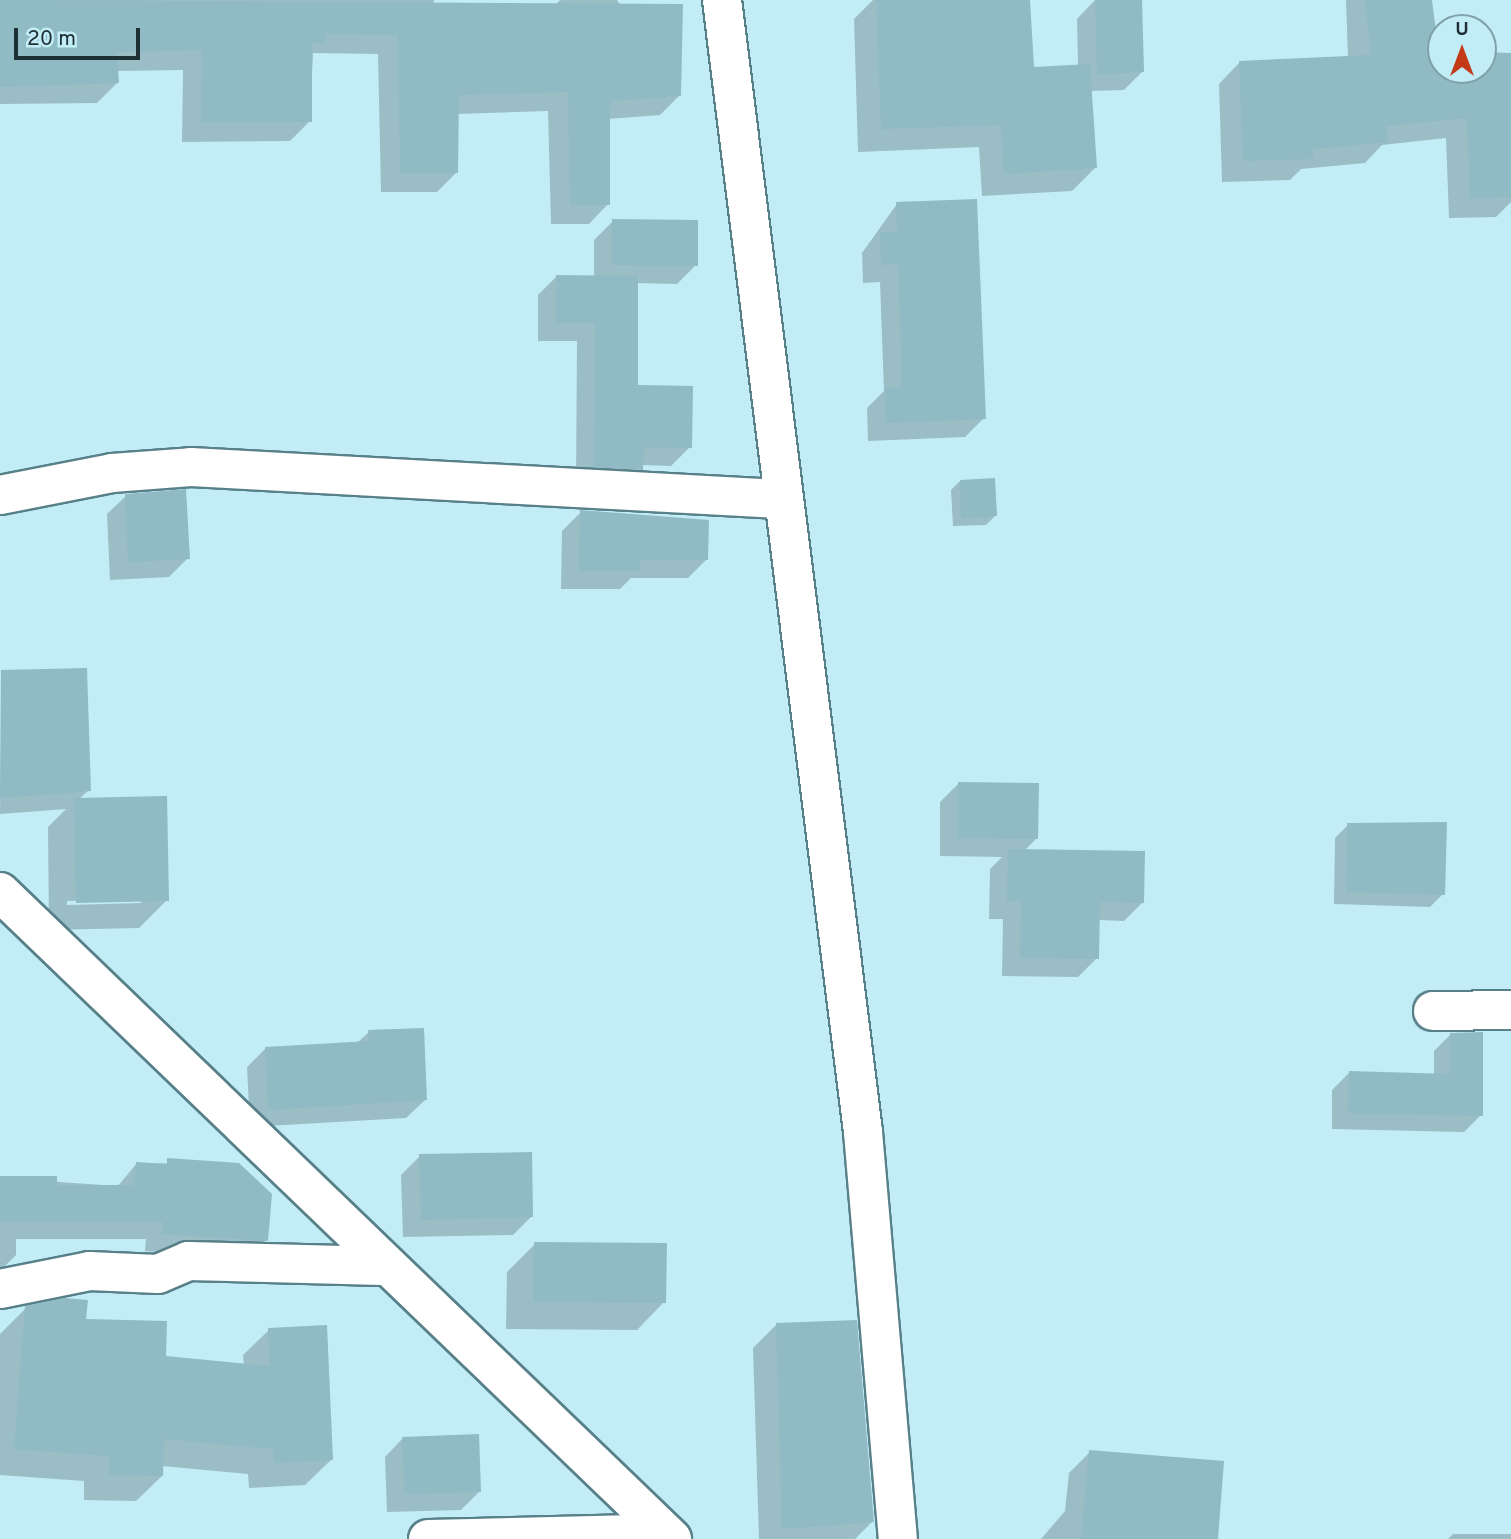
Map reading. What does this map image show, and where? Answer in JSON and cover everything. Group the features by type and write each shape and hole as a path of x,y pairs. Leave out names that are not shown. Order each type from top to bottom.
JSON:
{"street":[{"path":"722,0 779,499 863,1132 898,1539"},
{"path":"0,495 112,473 191,467 779,499"},
{"path":"0,892 382,1266 669,1536"},
{"path":"1433,1011 1511,1010"},
{"path":"0,1289 89,1271 158,1274 188,1261 382,1266"},
{"path":"428,1539 669,1536"}],"building":[{"path":"0,0 683,4 681,96 610,101 610,205 570,205 568,92 459,95 458,173 400,173 398,35 326,34 326,43 312,43 312,122 201,122 202,50 117,52 119,83 0,87"},
{"path":"876,0 1030,0 1034,67 1090,64 1097,168 1004,174 1001,125 881,129"},
{"path":"1095,0 1142,0 1144,72 1097,74"},
{"path":"1365,0 1432,0 1434,14 1427,14 1427,84 1497,84 1497,52 1511,53 1511,197 1470,198 1467,118 1386,126 1388,142 1312,149 1313,159 1243,161 1239,61 1371,55"},
{"path":"977,199 986,419 886,423 885,388 902,387 899,284 898,264 881,265 880,232 897,232 896,202"},
{"path":"612,219 698,220 698,266 612,265"},
{"path":"556,275 638,276 638,385 693,386 692,448 644,447 643,470 594,467 595,323 556,323"},
{"path":"995,478 997,516 961,518 960,480"},
{"path":"186,489 190,559 128,562 125,494"},
{"path":"580,510 709,520 708,560 640,560 640,571 579,571"},
{"path":"87,668 91,791 0,798 1,670"},
{"path":"958,782 1039,783 1038,839 958,838"},
{"path":"167,796 169,901 76,903 74,798"},
{"path":"1447,822 1445,895 1346,892 1347,823"},
{"path":"1008,849 1145,851 1144,903 1100,902 1099,959 1020,958 1021,901 1007,901"},
{"path":"424,1028 427,1100 268,1110 265,1047 369,1041 368,1030"},
{"path":"1483,1032 1483,1116 1348,1113 1349,1071 1450,1074 1450,1033"},
{"path":"532,1152 533,1217 421,1220 419,1154"},
{"path":"167,1158 239,1163 272,1194 268,1241 162,1234 163,1222 0,1222 0,1176 57,1176 57,1185 134,1185 136,1162 167,1164"},
{"path":"534,1242 667,1243 666,1303 533,1302"},
{"path":"64,1298 88,1300 86,1319 167,1321 166,1356 270,1366 268,1328 327,1325 333,1460 274,1463 273,1449 164,1439 163,1476 109,1475 109,1456 14,1449 25,1306"},
{"path":"857,1320 874,1522 782,1529 776,1323"},
{"path":"479,1434 481,1492 405,1494 402,1437"},
{"path":"1089,1450 1224,1461 1218,1539 1081,1539"}]}
